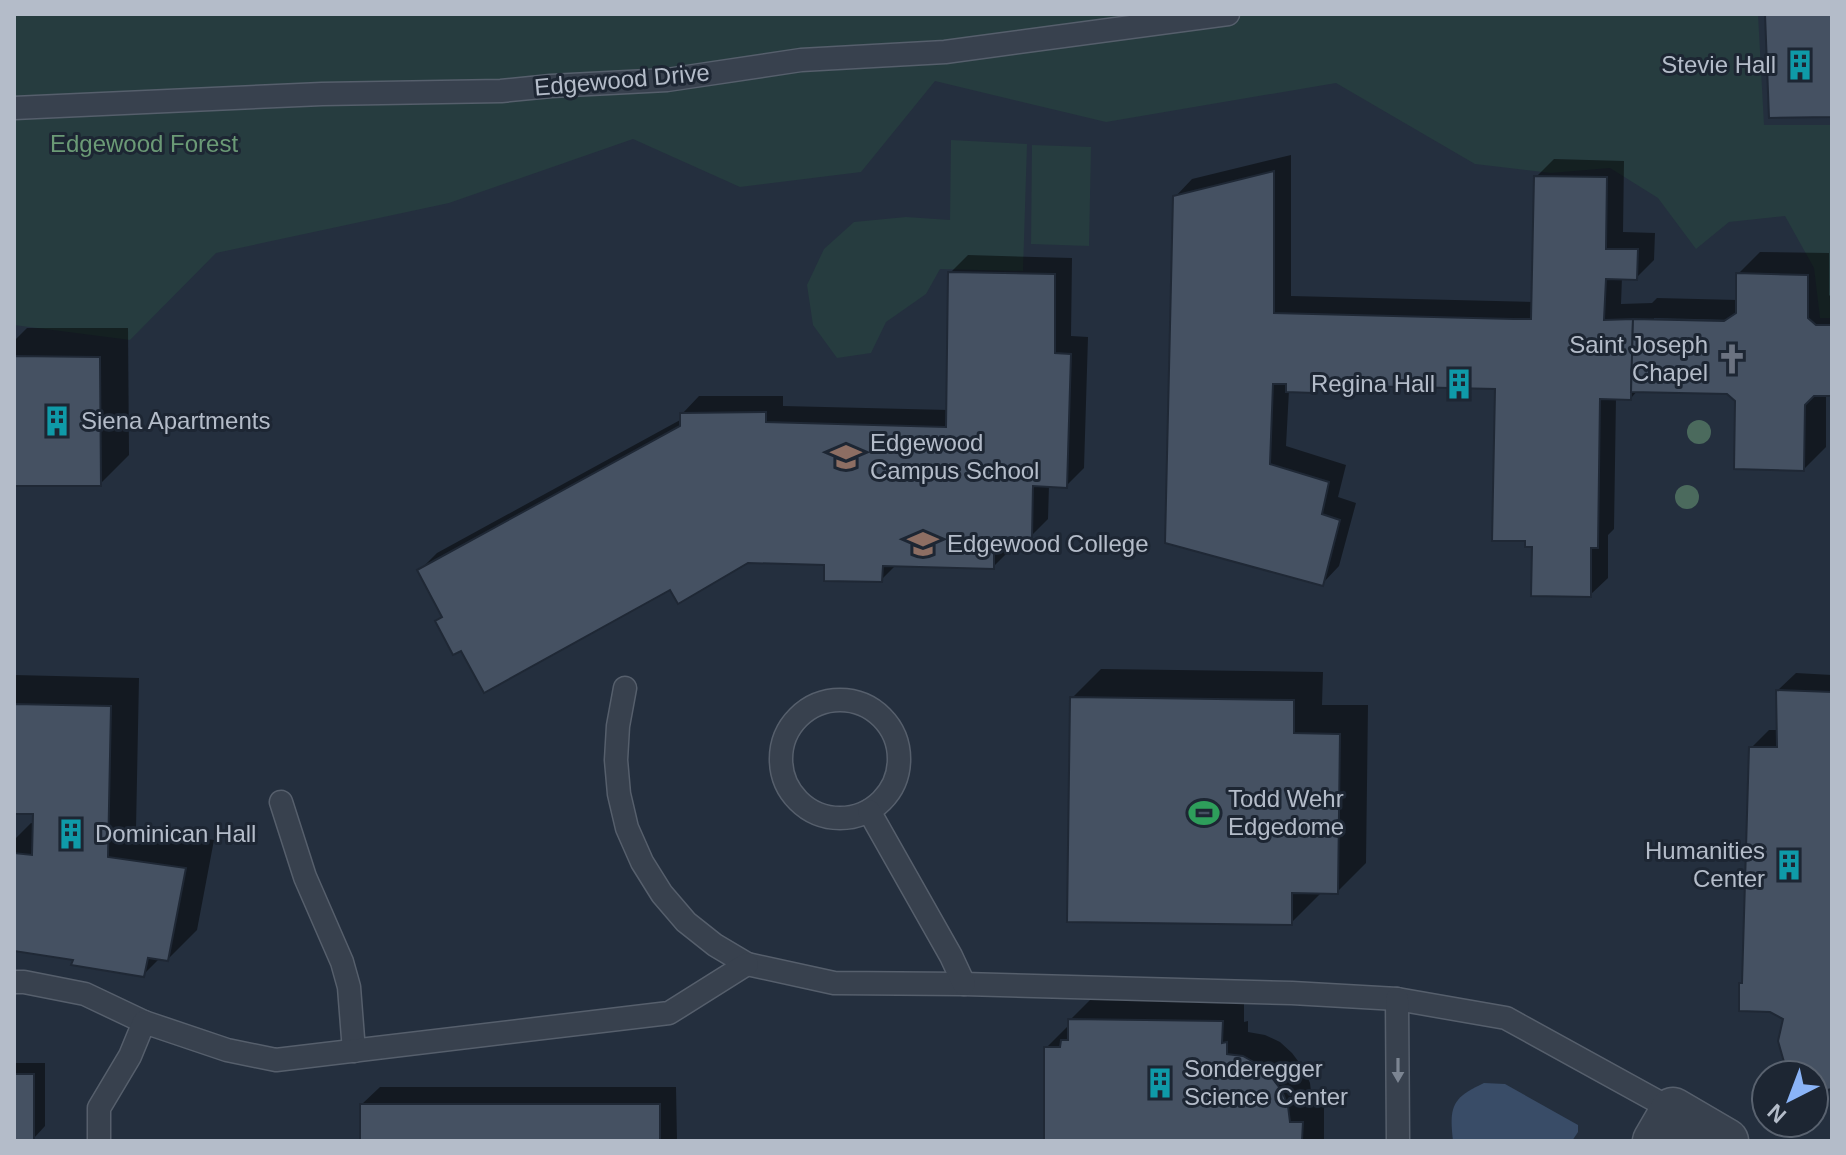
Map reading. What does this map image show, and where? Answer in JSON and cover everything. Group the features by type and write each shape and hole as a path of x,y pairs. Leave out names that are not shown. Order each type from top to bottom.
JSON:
{"street":[{"path":"1664,1126 1726,1141"}],"lane":[{"name":"Edgewood Drive","path":"14,108 322,94 501,91 667,80 801,60 945,52 1228,14"},
{"path":"625,688 616,760 619,794 627,828 642,862 662,894 686,922 715,945 747,964 834,983 1319,994 1397,999 1506,1018 1664,1126"},
{"path":"843,700 861,704 877,714 890,728 898,746 899,764 895,783 884,799 869,811 851,818 830,818 811,811 795,798 784,781 780,761 783,741 793,723 807,710 843,700"},
{"path":"281,802 305,877 342,962 349,987 354,1051"},
{"path":"869,811 964,984"},
{"path":"14,982 85,994 144,1022 227,1050 276,1060 669,1013 747,964"},
{"path":"1397,999 1398,1141"},
{"path":"99,1141 99,1108 130,1056 144,1022"}],"green space":[{"name":"Edgewood Forest","path":"14,14 1758,14 1764,125 1832,125 1832,318 1820,318 1814,268 1785,216 1729,222 1696,249 1658,198 1610,168 1551,173 1475,164 1336,83 1106,122 935,81 861,172 740,187 633,139 449,203 216,253 130,340 14,325"},
{"path":"951,140 1027,144 1023,271 940,269 926,294 886,322 871,353 837,358 813,325 807,285 824,249 854,222 906,217 950,220"},
{"path":"1032,145 1091,147 1089,246 1031,244"}],"water":[{"path":"1484,1083 1505,1084 1578,1125 1578,1132 1572,1141 1453,1141 1455,1104 1465,1093"}],"building":[{"name":"Stevie Hall","path":"1765,14 1832,14 1832,117 1769,118"},
{"name":"Regina Hall","path":"1274,171 1274,313 1514,319 1531,319 1534,176 1607,177 1606,249 1638,249 1637,280 1606,279 1604,320 1633,319 1631,400 1600,399 1598,548 1591,548 1591,597 1531,596 1532,547 1525,547 1525,541 1492,541 1495,389 1314,385 1314,393 1286,392 1286,384 1273,384 1270,464 1329,482 1322,514 1340,520 1323,586 1165,543 1173,196"},
{"name":"Edgewood Campus School","path":"948,272 1055,274 1055,353 1071,354 1067,488 1033,486 1032,539 994,537 994,569 883,566 882,582 824,581 824,565 748,563 678,604 670,590 484,693 461,651 453,655 435,621 442,617 417,570 680,426 680,413 766,412 766,422 946,427"},
{"name":"Saint Joseph Chapel","path":"1736,273 1808,275 1808,318 1816,325 1832,325 1832,396 1814,396 1805,405 1804,471 1734,469 1735,401 1727,394 1631,392 1633,319 1724,321 1736,313"},
{"name":"Siena Apartments","path":"14,356 100,357 101,486 14,486"},
{"name":"Humanities Center","path":"1776,690 1832,692 1830,1089 1830,1059 1783,1059 1778,1041 1783,1019 1770,1012 1739,1011 1749,747 1777,747"},
{"name":"Todd Wehr Edgedome","path":"1070,697 1294,700 1294,733 1340,734 1338,894 1292,893 1292,925 1067,922"},
{"name":"Dominican Hall","path":"14,704 111,706 108,857 186,868 168,961 148,958 144,977 71,965 73,960 14,951 14,853 32,855 33,814 14,814"},
{"name":"Sonderegger Science Center","path":"1068,1019 1223,1021 1222,1043 1227,1042 1227,1054 1243,1056 1270,1075 1282,1091 1290,1122 1303,1122 1302,1141 1044,1141 1044,1047 1060,1047 1061,1040 1068,1040"},
{"path":"14,1074 34,1074 34,1140 14,1140"},
{"path":"360,1104 660,1104 660,1141 360,1141"}],"place":[{"name":"Stevie Hall","path":"1800,65"},
{"name":"Saint Joseph Chapel","path":"1732,359"},
{"name":"Regina Hall","path":"1459,384"},
{"name":"Siena Apartments","path":"57,421"},
{"name":"Edgewood Campus School","path":"846,457"},
{"name":"Edgewood College","path":"923,544"},
{"name":"Todd Wehr Edgedome","path":"1204,813"},
{"name":"Dominican Hall","path":"71,834"},
{"name":"Humanities Center","path":"1789,865"},
{"name":"Sonderegger Science Center","path":"1160,1083"}]}
